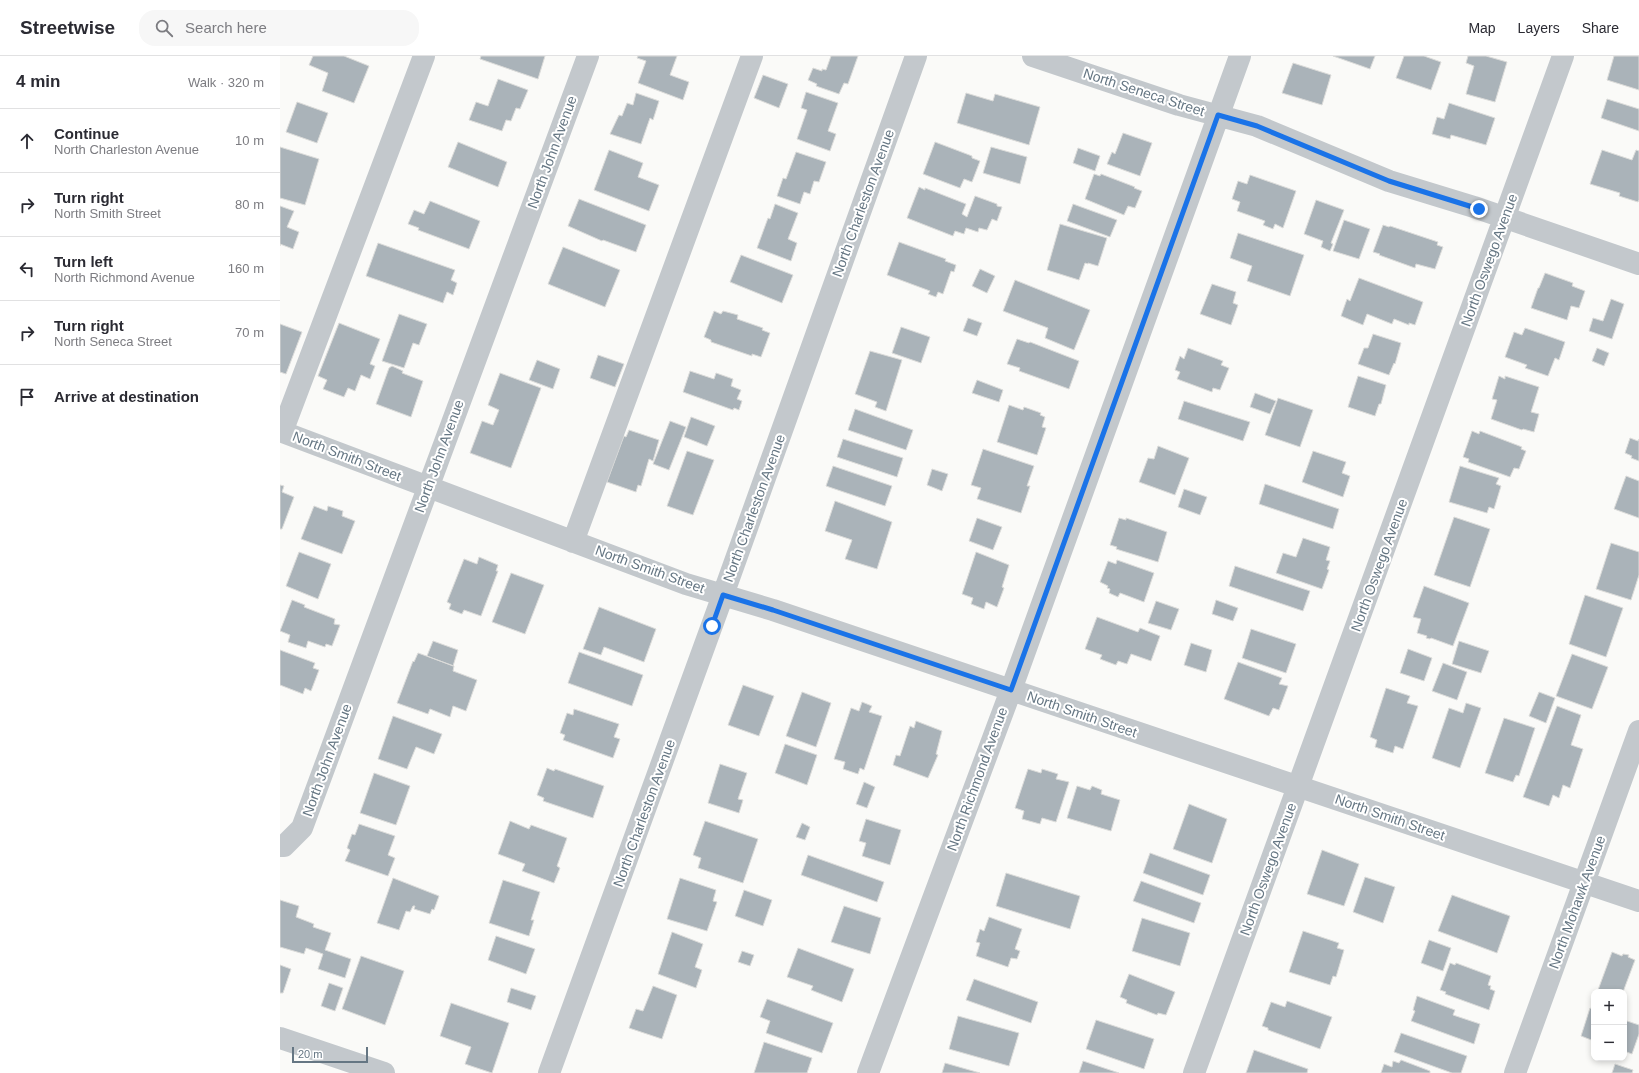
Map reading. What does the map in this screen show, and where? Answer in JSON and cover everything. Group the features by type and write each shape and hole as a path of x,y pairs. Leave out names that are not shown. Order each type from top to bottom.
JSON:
{"street":[{"path":"281,431 424,56"},
{"name":"North John Avenue","path":"280,846 284,846 302,828 427,487 588,56"},
{"path":"573,542 752,56"},
{"name":"North Charleston Avenue","path":"549,1073 723,595 916,56"},
{"name":"North Seneca Street","path":"1033,56 1179,105 1257,126 1389,181 1505,218 1639,264"},
{"name":"North Richmond Avenue","path":"868,1073 1011,690 1240,56"},
{"name":"North Oswego Avenue","path":"1194,1073 1563,56"},
{"name":"North Smith Street","path":"281,431 686,584 773,610 1639,901"},
{"name":"North Mohawk Avenue","path":"1515,1073 1639,731"},
{"path":"280,1038 384,1073"}],"building":[{"path":"313,56 344,56 369,66 354,103 322,91 328,73 309,65"},
{"path":"481,56 545,56 538,79 480,59"},
{"path":"638,56 677,56 670,75 689,82 683,100 638,83 646,61 637,58"},
{"path":"831,56 858,56 848,84 844,83 839,94 816,86 817,84 808,80 813,68 822,71 822,69 826,70"},
{"path":"1333,56 1375,56 1370,69"},
{"path":"1404,56 1424,56 1441,62 1431,90 1396,78"},
{"path":"1468,56 1486,56 1507,62 1495,102 1466,94 1474,66 1466,63"},
{"path":"1614,56 1639,56 1639,90 1607,80"},
{"path":"1293,63 1331,75 1322,105 1282,93"},
{"path":"763,75 788,84 779,108 754,98"},
{"path":"498,79 528,90 520,109 516,108 511,121 506,120 502,131 469,120 476,102 488,106"},
{"path":"806,92 838,103 828,131 836,134 830,151 797,139 807,110 801,108"},
{"path":"636,93 659,101 653,120 650,118 641,144 610,134 619,115 622,116 627,103 633,105"},
{"path":"966,93 993,101 995,94 1040,107 1029,145 957,123"},
{"path":"1607,99 1639,109 1639,131 1601,118"},
{"path":"297,102 328,113 317,143 286,132"},
{"path":"1449,103 1495,118 1486,145 1451,135 1450,139 1432,134 1437,117 1444,119"},
{"path":"1123,133 1152,143 1140,176 1107,164 1112,152 1115,154"},
{"path":"458,142 507,162 498,187 448,167"},
{"path":"935,142 972,156 972,158 980,161 972,182 964,179 960,188 923,174"},
{"path":"280,147 319,159 305,205 280,198"},
{"path":"991,147 1027,157 1020,184 983,173"},
{"path":"1078,148 1100,156 1095,171 1073,163"},
{"path":"609,150 643,163 638,177 659,185 649,211 594,190"},
{"path":"1602,150 1632,160 1636,150 1639,151 1638,202 1619,196 1620,193 1590,184"},
{"path":"796,152 826,162 819,182 814,181 810,194 804,192 800,204 777,196 783,178 786,179"},
{"path":"1094,174 1100,176 1101,174 1142,191 1135,208 1128,206 1124,215 1085,199"},
{"path":"1250,175 1296,191 1283,228 1275,224 1273,229 1263,225 1265,221 1237,211 1240,202 1232,199 1238,181 1247,184"},
{"path":"919,187 966,204 962,214 967,217 975,196 1002,207 997,221 992,219 987,230 979,228 978,232 966,228 964,234 955,231 953,236 907,218"},
{"path":"579,199 646,225 636,252 603,240 602,241 568,226"},
{"path":"1316,200 1344,210 1331,243 1333,244 1330,251 1321,247 1323,241 1304,234"},
{"path":"430,201 480,221 469,249 418,230 419,228 408,224 414,210 424,214"},
{"path":"775,204 798,213 788,239 797,243 791,261 757,248"},
{"path":"1073,204 1117,220 1110,237 1067,221"},
{"path":"280,206 294,211 287,227 299,232 293,249 280,244"},
{"path":"1344,220 1370,229 1359,259 1333,251"},
{"path":"1060,224 1107,238 1098,266 1085,263 1079,280 1047,270"},
{"path":"1383,225 1438,242 1437,245 1443,247 1435,269 1416,264 1415,268 1373,252"},
{"path":"1238,233 1304,255 1290,296 1247,281 1252,266 1230,258"},
{"path":"899,242 946,259 945,261 956,265 954,272 951,271 943,294 938,292 936,297 928,294 930,291 887,275"},
{"path":"378,243 455,270 451,280 457,283 453,295 447,292 443,303 366,276"},
{"path":"563,247 620,270 605,307 548,284"},
{"path":"741,255 793,275 782,303 730,282"},
{"path":"980,269 995,276 987,293 972,286"},
{"path":"1545,273 1573,283 1572,286 1585,291 1579,308 1571,306 1567,320 1531,308"},
{"path":"1359,278 1423,302 1415,325 1409,323 1409,325 1394,319 1392,324 1367,314 1363,325 1341,316 1347,299 1350,301"},
{"path":"1015,280 1090,310 1074,350 1045,338 1048,328 1003,311"},
{"path":"1212,284 1236,292 1233,303 1238,305 1231,325 1200,314"},
{"path":"1611,299 1624,304 1612,339 1589,331 1593,318 1603,321"},
{"path":"714,311 721,314 723,311 738,315 737,319 763,328 762,330 770,333 761,357 752,354 752,356 711,342 711,340 704,337"},
{"path":"399,314 427,324 419,345 413,343 404,368 382,361"},
{"path":"968,318 982,323 977,336 963,331"},
{"path":"339,323 380,339 370,364 375,366 370,379 361,375 355,391 348,388 344,397 323,389 327,380 318,376"},
{"path":"280,324 302,332 286,374 280,372"},
{"path":"901,327 930,337 921,363 892,353"},
{"path":"1525,328 1565,342 1559,360 1555,358 1548,376 1525,368 1527,365 1505,357 1514,332 1522,335"},
{"path":"1373,334 1401,343 1395,364 1394,363 1389,375 1358,364 1364,348 1368,348"},
{"path":"1017,339 1030,342 1079,361 1069,389 1019,371 1020,368 1007,364"},
{"path":"1188,348 1223,361 1221,365 1229,368 1220,390 1213,388 1212,392 1177,379 1180,372 1175,370 1180,356 1184,359"},
{"path":"1597,348 1609,353 1604,366 1592,361"},
{"path":"870,351 902,360 886,411 875,407 877,402 855,394"},
{"path":"598,355 624,364 615,387 590,378"},
{"path":"537,360 560,369 553,389 529,380"},
{"path":"392,366 403,371 402,373 423,381 411,417 376,404 389,368"},
{"path":"690,371 714,379 716,373 733,379 731,386 741,390 737,399 742,401 739,410 734,408 733,410 683,392"},
{"path":"500,373 541,388 511,468 470,453 482,421 493,425 499,410 488,405"},
{"path":"1358,376 1386,385 1381,404 1379,404 1375,416 1348,407"},
{"path":"1499,376 1505,379 1505,376 1539,387 1531,412 1539,414 1534,432 1522,430 1491,419 1497,400 1492,399"},
{"path":"977,380 1003,390 999,402 972,393"},
{"path":"1255,393 1276,401 1270,414 1250,407"},
{"path":"1278,398 1313,410 1300,447 1265,435"},
{"path":"1184,401 1250,422 1243,441 1178,419"},
{"path":"1009,405 1023,410 1024,407 1041,413 1040,415 1045,417 1042,427 1046,428 1037,455 997,442"},
{"path":"855,409 913,430 906,450 848,430"},
{"path":"691,417 715,426 707,446 684,437"},
{"path":"670,421 686,427 669,470 653,464"},
{"path":"629,430 659,440 653,461 649,459 641,486 638,485 636,492 607,482 624,436 626,437"},
{"path":"1472,431 1479,434 1480,431 1522,447 1521,449 1526,451 1519,469 1514,468 1510,477 1468,462 1469,459 1463,457"},
{"path":"1630,438 1638,441 1639,439 1639,461 1631,458 1632,456 1625,453"},
{"path":"843,439 903,458 897,477 837,457"},
{"path":"1158,446 1189,458 1175,495 1139,482 1148,458 1154,459"},
{"path":"983,449 1034,466 1027,486 1030,486 1021,513 977,499 981,488 971,485"},
{"path":"687,451 714,460 693,515 667,506"},
{"path":"1313,451 1346,462 1342,473 1350,476 1343,497 1302,482"},
{"path":"833,466 892,486 885,506 826,486"},
{"path":"1460,466 1499,478 1496,484 1501,486 1494,509 1489,507 1487,513 1449,502"},
{"path":"932,469 948,474 942,491 927,485"},
{"path":"1626,476 1639,481 1639,518 1614,509"},
{"path":"1265,484 1339,509 1333,529 1259,504"},
{"path":"280,485 284,486 282,492 294,497 282,529 280,529"},
{"path":"1184,489 1207,497 1200,515 1178,507"},
{"path":"835,501 892,522 877,569 845,559 852,540 825,531"},
{"path":"314,506 327,511 328,506 343,511 342,516 355,521 342,554 301,539"},
{"path":"1454,517 1490,529 1470,587 1434,575"},
{"path":"977,518 1002,527 993,550 969,541"},
{"path":"1119,518 1126,520 1126,518 1167,532 1158,562 1116,549 1117,547 1110,545"},
{"path":"1303,538 1330,547 1326,560 1330,561 1327,569 1329,570 1322,589 1276,573 1283,553 1296,557"},
{"path":"1611,543 1639,552 1639,575 1631,600 1596,589"},
{"path":"299,552 331,564 318,599 286,586"},
{"path":"976,552 1009,565 1002,587 1004,588 997,607 986,602 984,609 971,604 973,598 962,594"},
{"path":"479,557 498,565 496,571 498,571 481,616 464,610 462,614 449,609 451,604 447,602 464,559 477,564"},
{"path":"1117,560 1154,573 1144,602 1120,593 1118,597 1109,593 1110,589 1107,588 1108,586 1100,582 1108,561 1116,564"},
{"path":"1235,566 1310,591 1303,611 1229,586"},
{"path":"511,573 544,585 525,634 492,622"},
{"path":"1424,586 1469,603 1453,646 1431,638 1426,638 1427,636 1417,633 1421,619 1413,617"},
{"path":"1585,595 1623,608 1606,657 1569,644"},
{"path":"292,600 305,605 304,607 335,619 334,624 340,625 332,646 326,644 325,647 308,641 306,648 288,642 290,635 280,631"},
{"path":"1216,600 1238,608 1233,621 1212,614"},
{"path":"1156,601 1179,609 1171,630 1148,623"},
{"path":"599,607 656,629 644,662 604,647 601,655 583,649"},
{"path":"1097,617 1138,632 1140,628 1160,636 1151,661 1131,654 1127,664 1118,661 1116,665 1100,659 1102,655 1085,649"},
{"path":"1251,629 1296,644 1286,673 1242,658"},
{"path":"433,641 458,650 453,666 427,656"},
{"path":"1459,641 1489,651 1481,673 1452,664"},
{"path":"1191,643 1212,650 1206,672 1184,665"},
{"path":"1408,649 1432,658 1424,681 1400,673"},
{"path":"280,650 315,663 313,668 319,670 311,691 305,688 303,694 280,685"},
{"path":"579,652 643,675 632,706 568,683"},
{"path":"418,653 454,666 453,671 477,680 466,711 453,706 450,717 430,709 428,714 397,703 413,661 414,662"},
{"path":"1572,654 1608,667 1592,709 1556,696"},
{"path":"1238,662 1282,678 1279,684 1288,686 1279,710 1273,708 1269,716 1224,699"},
{"path":"1443,663 1467,672 1457,700 1432,691"},
{"path":"743,685 774,696 759,736 728,725"},
{"path":"1386,688 1410,696 1407,703 1418,706 1403,749 1395,746 1393,753 1375,747 1377,740 1370,737"},
{"path":"802,692 831,703 816,747 786,736"},
{"path":"1539,692 1555,698 1546,723 1529,716"},
{"path":"862,702 872,706 869,712 882,716 864,770 860,768 858,774 843,769 845,762 834,759 851,708 859,711"},
{"path":"1466,703 1481,708 1460,768 1432,758 1449,708 1463,713"},
{"path":"1557,706 1581,715 1571,745 1583,749 1570,788 1563,785 1559,798 1553,795 1549,806 1523,797"},
{"path":"574,709 619,724 614,737 620,739 613,758 563,740 565,735 560,733 567,713 573,715"},
{"path":"393,716 442,734 434,754 416,747 407,769 378,759"},
{"path":"1504,718 1535,728 1519,776 1516,775 1513,782 1485,773"},
{"path":"916,721 942,731 936,754 938,755 928,778 893,765 896,755 900,756 910,726 914,728"},
{"path":"785,744 817,755 807,785 775,773"},
{"path":"720,764 747,773 738,799 743,800 739,813 708,803"},
{"path":"547,768 554,771 555,769 604,786 593,818 543,801 544,798 537,795"},
{"path":"1028,769 1041,773 1042,769 1058,774 1056,779 1069,782 1056,822 1042,818 1040,824 1022,819 1024,811 1015,808"},
{"path":"374,773 410,786 396,825 360,813"},
{"path":"864,782 875,787 867,808 856,804"},
{"path":"1077,786 1090,790 1092,786 1102,790 1101,794 1120,800 1111,831 1067,818"},
{"path":"1189,804 1227,819 1212,863 1173,849"},
{"path":"866,819 901,830 890,865 862,856 866,843 859,841"},
{"path":"510,821 529,829 531,825 567,838 557,866 560,868 554,883 522,871 525,864 498,854"},
{"path":"705,821 758,839 743,883 698,868 701,858 693,855"},
{"path":"802,823 810,827 805,840 796,837"},
{"path":"359,824 395,836 388,855 395,858 388,876 345,861 350,850 347,848 352,834 355,835"},
{"path":"1322,850 1359,864 1344,906 1307,894"},
{"path":"1150,853 1210,875 1203,895 1143,873"},
{"path":"808,855 884,882 877,902 801,875"},
{"path":"1006,873 1080,896 1070,929 996,906"},
{"path":"1365,877 1395,887 1383,923 1353,912"},
{"path":"393,878 439,896 434,910 432,909 430,914 414,909 415,906 413,906 410,912 406,911 399,930 377,923"},
{"path":"680,878 716,890 713,901 717,902 707,931 667,919"},
{"path":"503,880 540,892 531,920 534,920 529,936 489,923"},
{"path":"1141,881 1201,903 1194,923 1133,901"},
{"path":"744,890 772,900 763,926 735,916"},
{"path":"1452,895 1510,916 1497,953 1438,931"},
{"path":"280,900 299,906 296,917 314,924 313,927 331,933 325,950 351,959 345,978 318,969 323,954 306,948 304,954 280,947"},
{"path":"844,906 881,918 870,954 831,942"},
{"path":"989,917 1022,929 1015,949 1020,951 1017,959 1011,958 1008,967 976,956 980,943 976,942 980,929 984,931"},
{"path":"1142,918 1190,933 1180,966 1132,951"},
{"path":"1303,931 1339,943 1337,948 1344,950 1336,977 1333,976 1330,985 1289,972"},
{"path":"672,932 703,944 695,967 702,970 696,988 658,974"},
{"path":"496,936 535,949 526,974 488,960"},
{"path":"1429,940 1451,948 1443,971 1421,963"},
{"path":"798,948 854,969 842,1002 811,990 813,986 787,977"},
{"path":"742,951 754,955 750,966 738,962"},
{"path":"1612,952 1622,956 1623,954 1629,955 1628,957 1635,960 1624,989 1598,989"},
{"path":"361,956 404,971 385,1025 342,1009"},
{"path":"1450,963 1455,965 1456,963 1491,976 1488,985 1491,986 1490,989 1495,991 1489,1010 1445,994 1446,992 1440,990"},
{"path":"280,965 291,969 283,993 280,993"},
{"path":"1129,974 1175,992 1166,1015 1158,1013 1157,1015 1126,1003 1127,1000 1120,997"},
{"path":"974,979 1038,1002 1031,1023 966,1000"},
{"path":"329,983 343,988 335,1011 321,1006"},
{"path":"653,986 677,995 662,1039 629,1028 636,1009 643,1011"},
{"path":"511,988 536,996 531,1010 507,1002"},
{"path":"1417,996 1455,1010 1453,1015 1480,1024 1474,1044 1411,1021 1415,1011 1413,1010"},
{"path":"767,999 833,1023 822,1053 766,1033 770,1021 760,1017"},
{"path":"1287,1001 1332,1017 1320,1049 1268,1030 1268,1028 1262,1026 1271,1002 1285,1007"},
{"path":"451,1003 509,1023 492,1073 465,1064 471,1047 440,1036"},
{"path":"1590,1008 1591,1040 1581,1036"},
{"path":"958,1016 1019,1033 1009,1066 949,1049"},
{"path":"1096,1020 1154,1039 1144,1069 1086,1049"},
{"path":"1627,1021 1639,1025 1639,1034 1632,1054 1627,1052"},
{"path":"1401,1033 1467,1056 1461,1073 1452,1073 1394,1052"},
{"path":"764,1042 812,1058 807,1073 754,1073"},
{"path":"1254,1050 1308,1069 1307,1073 1246,1073"},
{"path":"1401,1060 1430,1071 1430,1073 1381,1073 1384,1064 1392,1067 1393,1061 1399,1063"},
{"path":"1083,1061 1119,1073 1079,1073"},
{"path":"945,1063 980,1073 942,1073"},
{"path":"1615,1064 1633,1070 1632,1073 1612,1073"}],"route":[{"path":"712,626 723,595 773,610 1011,690 1218,115 1257,126 1389,181 1479,209"}]}
